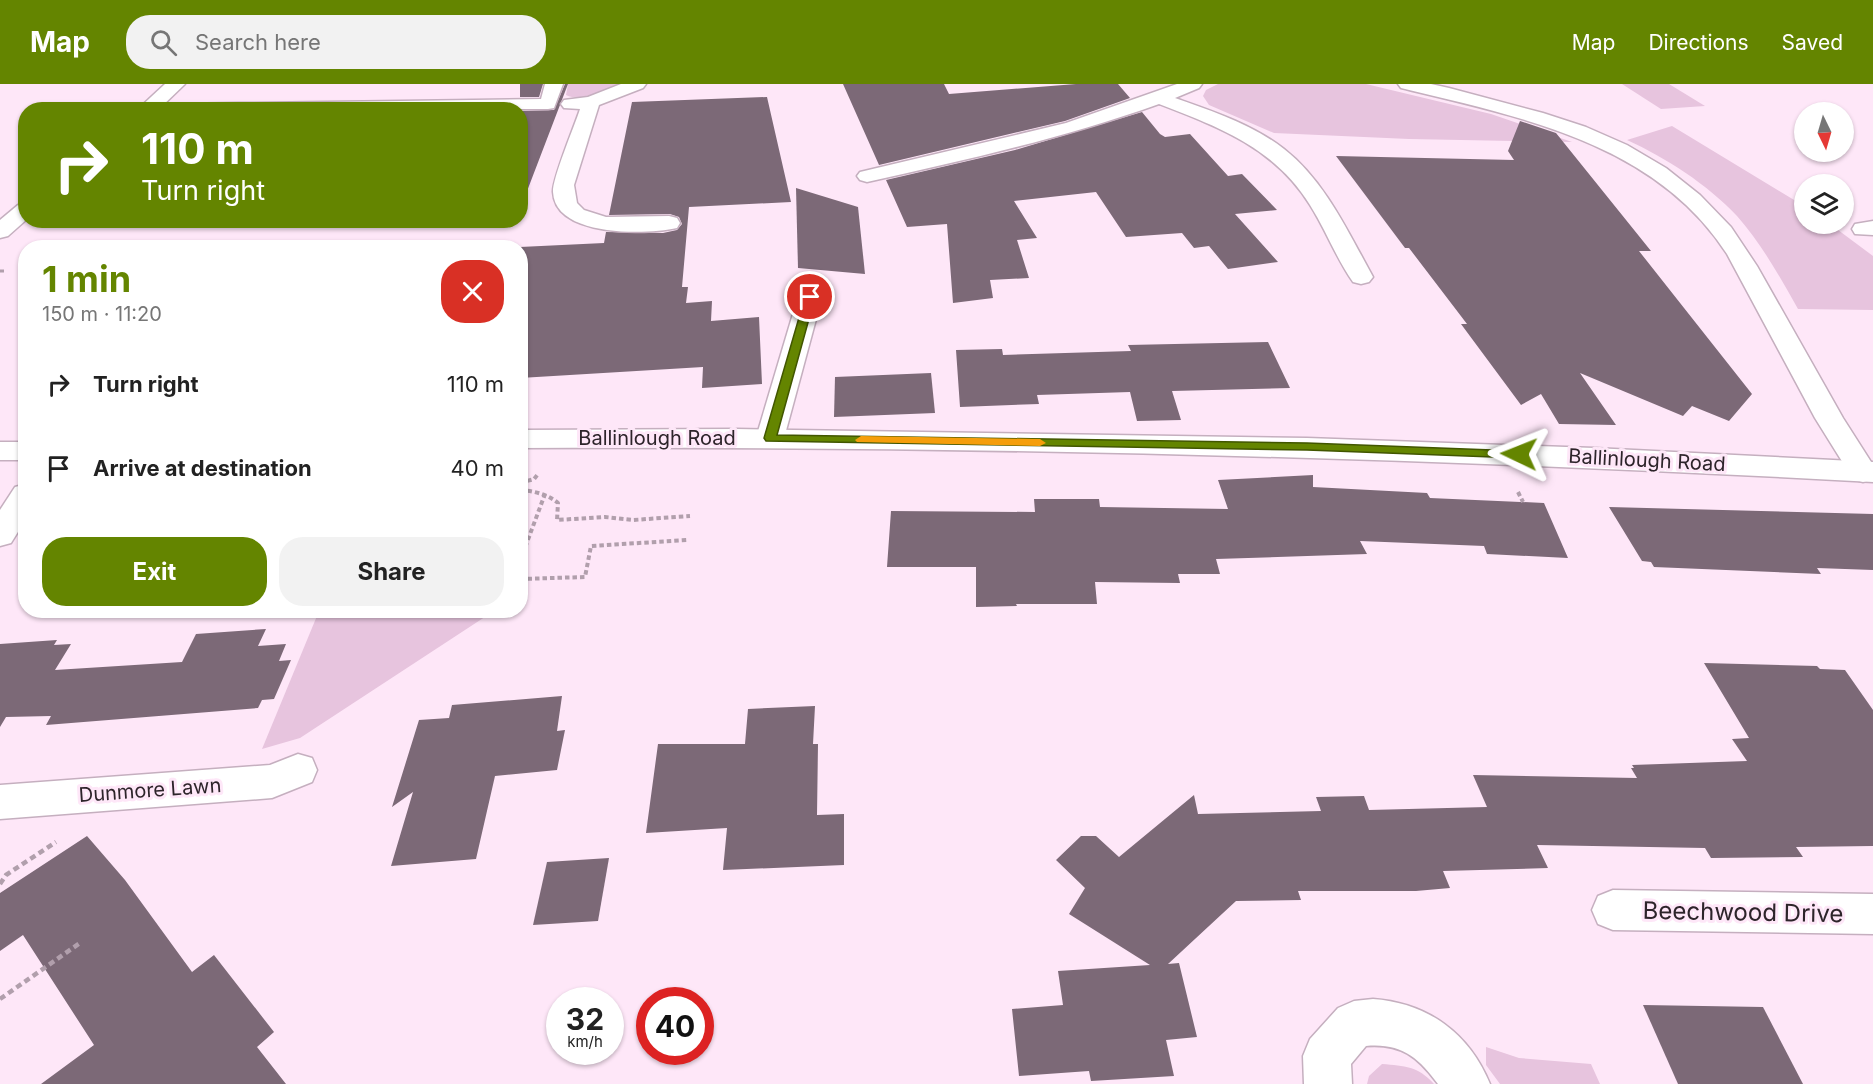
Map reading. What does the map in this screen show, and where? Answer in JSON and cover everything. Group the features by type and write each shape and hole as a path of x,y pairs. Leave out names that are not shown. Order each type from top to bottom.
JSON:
{"street":[{"path":"155,102 176,84"},
{"path":"548,104 554,84"},
{"path":"528,104 591,102 637,84"},
{"path":"867,176 1068,130 1193,84"},
{"path":"1407,84 1522,112 1568,128 1641,162 1707,213 1732,245 1830,421 1868,472"},
{"path":"1160,98 1253,138 1290,165 1330,221 1361,278"},
{"path":"591,102 563,192 570,210 583,218 599,223 622,225 669,223"},
{"path":"0,231 18,216"},
{"path":"770,438 810,297"},
{"name":"Ballinlough Road","path":"528,439 770,438 1307,447 1594,457 1868,472"},
{"path":"0,452 18,451"},
{"path":"0,535 18,507"},
{"name":"Dunmore Lawn","path":"0,802 272,781 298,770"},
{"name":"Beechwood Drive","path":"1614,910 1873,914"},
{"path":"1328,1084 1327,1056 1354,1024 1374,1021 1395,1023 1423,1035 1453,1061 1466,1084"}],"path":[{"path":"0,271 6,271"},
{"path":"528,490 545,494 558,503 557,520 605,517 633,520 690,516"},
{"path":"528,540 545,494"},
{"path":"528,579 585,577 591,546 687,540"},
{"path":"0,884 6,875 65,836"},
{"path":"0,999 80,943"}],"shaded area":[{"path":"568,84 621,84 594,95 579,98 566,95"},
{"path":"1218,84 1366,84 1491,114 1572,142 1409,139 1274,133 1209,105 1203,96 1206,90"},
{"path":"1622,84 1669,84 1705,106 1661,109"},
{"path":"1672,126 1794,200 1794,234 1843,234 1873,256 1873,310 1798,309 1762,249 1746,226 1725,204 1685,173 1627,140"},
{"path":"316,618 483,618 300,738 262,749"},
{"path":"1486,1047 1519,1058 1591,1064 1600,1084 1500,1084 1486,1065"},
{"path":"1382,1064 1417,1070 1434,1084 1367,1084 1369,1076"}],"building":[{"path":"520,84 543,84 539,97 520,97"},
{"path":"565,84 568,84 528,189 528,111 554,110"},
{"path":"843,84 944,84 949,94 1076,84 1118,84 1130,98 1065,121 879,165"},
{"path":"767,97 791,202 689,207 682,287 688,287 686,303 712,301 711,321 759,317 762,384 702,388 703,367 528,378 528,247 604,243 606,232 663,233 677,230 682,224 679,217 670,214 609,215 632,102"},
{"path":"1142,112 1165,137 1190,134 1228,176 1242,174 1277,210 1235,214 1278,262 1228,269 1209,246 1194,248 1182,233 1126,237 1096,192 1014,201 1037,238 1017,240 1029,278 990,280 993,298 953,303 947,224 907,227 886,180 1015,150"},
{"path":"1520,121 1556,133 1651,251 1639,251 1752,394 1729,421 1692,406 1683,416 1580,373 1616,425 1559,424 1541,394 1521,405 1461,324 1467,324 1409,248 1405,248 1336,156 1514,160 1508,151"},
{"path":"796,188 858,207 865,274 798,268"},
{"path":"1268,342 1290,388 1172,391 1181,420 1137,421 1130,392 1037,395 1039,404 960,407 956,350 1002,349 1003,355 1131,351 1128,345"},
{"path":"931,373 935,413 834,417 835,377"},
{"path":"1313,475 1313,487 1427,493 1430,498 1544,503 1568,558 1487,554 1484,546 1360,541 1367,554 1216,559 1220,574 1178,574 1180,583 1095,582 1097,604 1016,604 1017,606 976,607 976,567 887,567 891,511 1035,512 1034,499 1099,499 1100,507 1228,509 1218,480"},
{"path":"1609,507 1873,514 1873,570 1817,568 1821,574 1654,567 1651,562 1642,561"},
{"path":"266,629 258,646 286,644 279,661 291,660 274,699 262,700 258,708 46,725 51,716 6,717 0,727 0,644 57,640 54,645 71,644 55,670 182,662 196,634"},
{"path":"1704,663 1817,666 1820,669 1845,670 1873,710 1873,846 1796,847 1803,857 1711,858 1705,848 1537,845 1548,868 1443,871 1450,888 1416,891 1298,891 1301,900 1236,901 1168,964 1179,963 1197,1037 1166,1040 1174,1076 1091,1081 1089,1071 1019,1076 1012,1009 1063,1005 1058,971 1150,965 1069,914 1085,888 1056,860 1081,836 1096,836 1119,857 1194,795 1198,814 1321,811 1316,797 1364,796 1369,810 1487,807 1473,775 1637,778 1631,768 1634,768 1632,765 1747,761 1732,739 1749,738"},
{"path":"562,696 557,731 565,730 557,770 495,776 476,859 391,866 413,792 392,807 419,720 449,718 452,705"},
{"path":"815,706 813,744 818,744 817,815 844,814 844,865 723,870 727,828 646,833 658,744 745,744 748,709"},
{"path":"87,836 125,880 192,972 214,955 274,1032 257,1047 286,1084 41,1084 94,1045 23,935 0,951 0,893"},
{"path":"609,858 598,921 533,925 547,862"},
{"path":"1643,1005 1763,1007 1803,1084 1678,1084"}],"slow traffic":[{"path":"861,440 1040,443"}],"route":[{"path":"810,297 770,438 1307,447 1519,454"}]}
